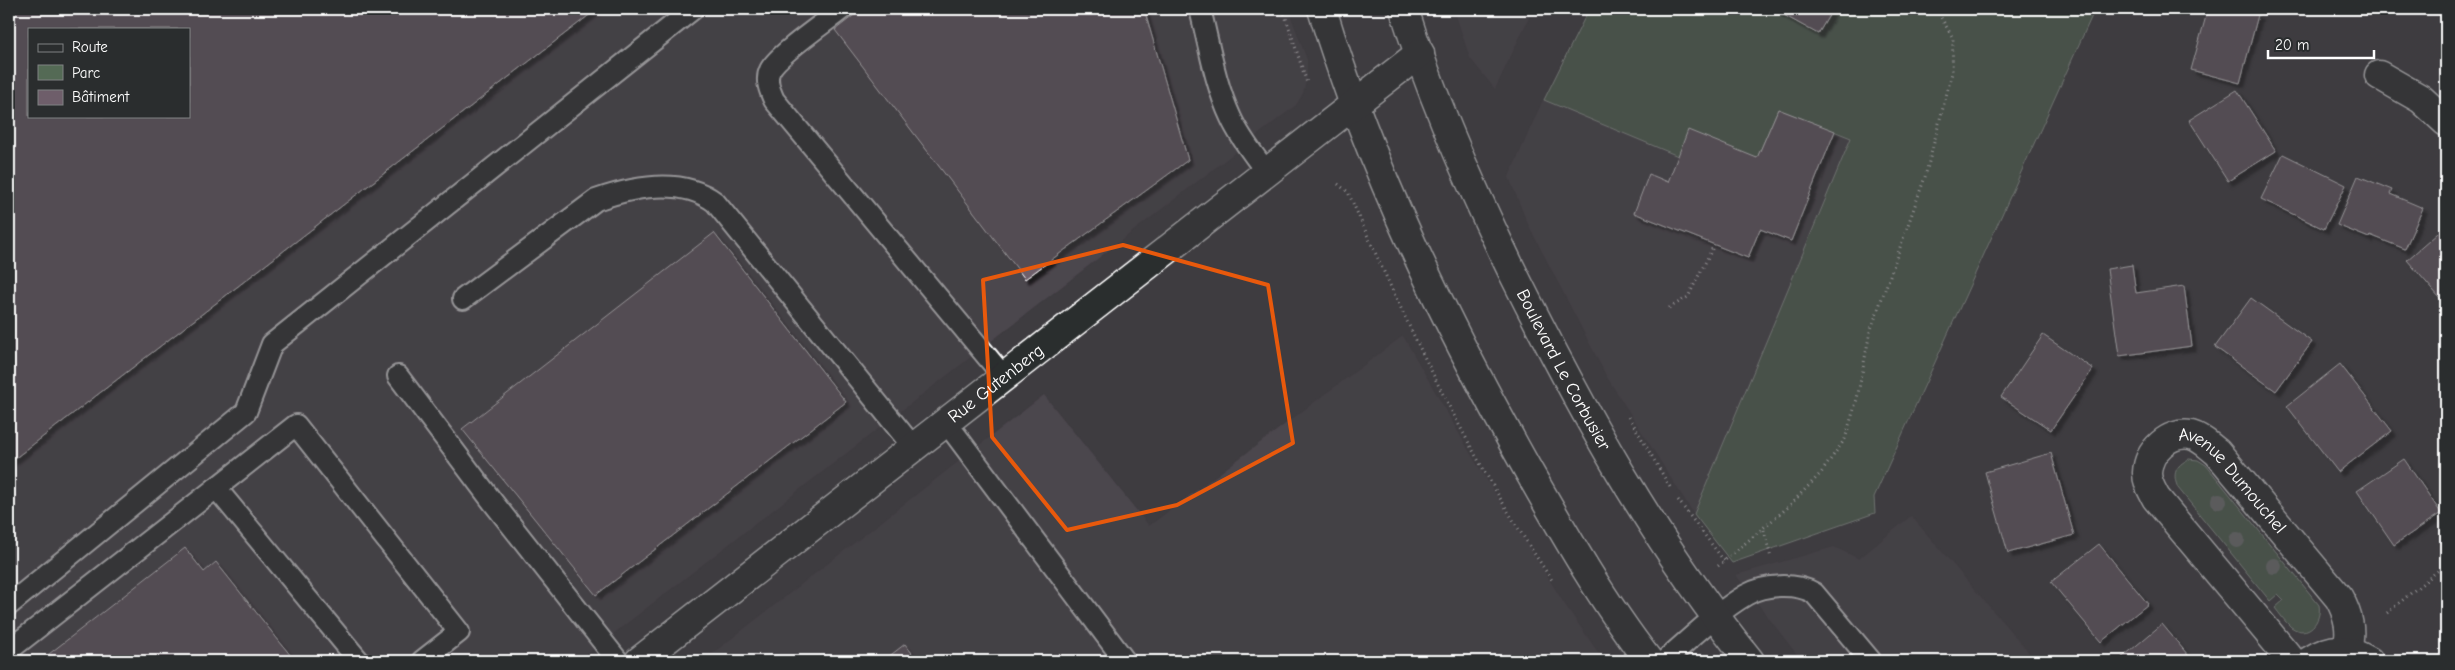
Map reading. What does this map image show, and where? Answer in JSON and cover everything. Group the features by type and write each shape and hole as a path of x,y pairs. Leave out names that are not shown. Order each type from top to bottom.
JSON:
{"street":[{"path":"1322,9 1354,106 1410,241 1476,376 1559,523 1612,608 1649,661"},
{"name":"Boulevard Le Corbusier","path":"1404,9 1479,201 1574,392 1660,536 1750,661"},
{"path":"1354,106 1420,53"},
{"path":"2379,74 2421,99 2446,122"},
{"name":"Rue Gutenberg","path":"639,661 1354,106"},
{"name":"Avenue Dumouchel","path":"2292,661 2156,498 2149,484 2147,472 2150,461 2165,440 2174,435 2192,436 2204,441 2217,452 2339,598 2346,610 2358,656 2329,651 2309,661"}],"lane":[{"path":"9,604 246,412 272,344 693,9"},
{"path":"842,9 781,57 770,70 768,80 774,100 1004,377"},
{"path":"1200,9 1220,92 1230,117 1267,173"},
{"path":"463,299 596,200 615,194 658,187 682,188 704,194 715,202 914,448"},
{"path":"398,376 492,501 618,661"},
{"path":"946,422 1125,661"},
{"path":"9,650 296,425 459,632 422,661"},
{"path":"216,488 359,661"},
{"path":"1664,661 1747,594 1789,586 1807,589 1814,593 1871,661"}],"path":[{"path":"1283,9 1307,83"},
{"path":"1677,499 1725,562 1764,530 1821,473 1845,439 1851,422 1870,332 1888,277 1926,177 1952,73 1952,38 1936,9"},
{"path":"1669,308 1688,298 1714,245"},
{"name":"Boulevard Le Corbusier","path":"1624,410 1672,491"},
{"path":"1764,530 1773,564"},
{"path":"2387,613 2446,564"}],"highlighted area":[{"path":"1123,245 1268,285 1293,443 1177,505 1067,530 992,437 983,280"}],"shaded area":[{"path":"9,9 1288,9 1307,60 1307,77 1303,93 1296,105 578,661 9,661"},
{"path":"1454,9 1533,9 1495,89 1470,58"},
{"path":"1589,9 1851,138 1694,514 1607,377 1527,222 1509,177 1543,100"},
{"path":"1403,336 1473,458 1565,605 1604,661 703,661 1044,395 1149,526"},
{"path":"1911,516 2036,661 1802,661 1736,575 1834,547 1859,559"}],"green space":[{"path":"1589,9 2095,9 1874,497 1875,513 1732,563 1694,514 1851,138 1778,109 1757,158 1678,156 1544,100"},
{"path":"2189,459 2198,460 2206,465 2319,605 2316,622 2308,630 2297,630 2289,625 2275,608 2284,600 2278,594 2270,601 2178,488 2175,479 2176,471"}],"building":[{"path":"9,9 597,9 9,463"},
{"path":"862,9 1144,9 1188,160 1025,279 835,30"},
{"path":"1773,9 1825,9 1831,12 1818,34"},
{"path":"2208,9 2235,9 2258,15 2240,83 2191,70"},
{"path":"2237,90 2276,151 2228,181 2189,120"},
{"path":"1778,109 1835,131 1791,241 1760,229 1748,258 1634,213 1649,174 1668,182 1688,130 1757,158"},
{"path":"2283,154 2346,185 2324,229 2261,199"},
{"path":"2358,176 2392,190 2390,194 2423,208 2405,249 2370,235 2369,238 2337,225"},
{"path":"2446,228 2446,305 2407,260"},
{"path":"714,233 846,402 596,595 462,429"},
{"path":"2132,265 2136,293 2184,286 2192,346 2119,356 2107,269"},
{"path":"2251,298 2312,342 2276,391 2215,347"},
{"path":"2043,335 2093,369 2051,430 2001,397"},
{"path":"2340,364 2392,431 2338,472 2287,406"},
{"path":"2051,453 2074,535 2008,553 1985,472"},
{"path":"2404,459 2441,513 2394,545 2357,491"},
{"path":"2099,544 2148,604 2101,642 2051,582"},
{"path":"185,548 204,572 216,562 295,661 40,661"},
{"path":"2162,624 2193,661 2118,661"},
{"path":"905,644 918,661 883,661"}]}
